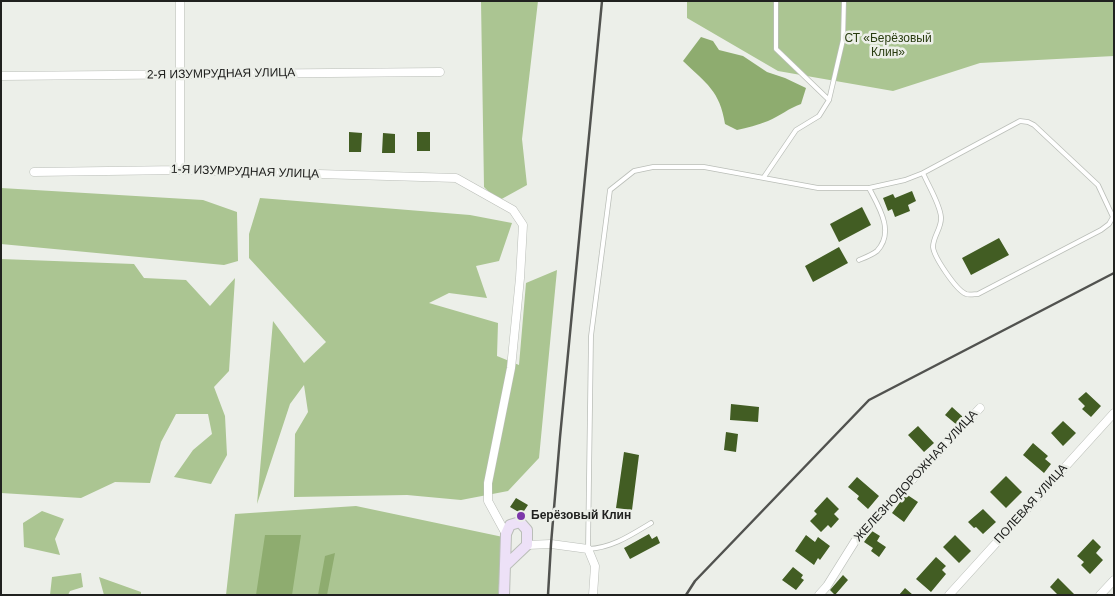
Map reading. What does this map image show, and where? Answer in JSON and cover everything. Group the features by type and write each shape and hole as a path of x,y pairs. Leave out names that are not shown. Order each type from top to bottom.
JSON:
{"street":[{"path":"180,1 180,170"},
{"name":"2-Я ИЗУМРУДНАЯ УЛИЦА","path":"1,76 440,72"},
{"name":"1-Я ИЗУМРУДНАЯ УЛИЦА","path":"34,172 180,170 456,178 514,210 523,225 520,278 511,368 488,483 488,501 506,534"},
{"name":"ЖЕЛЕЗНОДОРОЖНАЯ УЛИЦА","path":"819,595 827,586 857,538 980,408"},
{"name":"ПОЛЕВАЯ УЛИЦА","path":"949,595 1114,413"},
{"path":"504,595 506,534 510,525 520,522 527,530 527,545"},
{"path":"506,565 527,545 551,544 588,549 595,566 593,595"},
{"path":"1100,595 1114,580"}],"lane":[{"path":"776,1 776,49 829,100"},
{"path":"764,177 796,130 819,116 829,100 843,40 844,1"},
{"path":"651,523 615,544 600,549 588,549 590,336 610,190 634,171 653,167 704,167 818,188 869,188 905,180 922,173 1020,121 1034,125 1098,186 1113,217 1109,224 1101,230 978,294 967,294 958,288 934,252 933,244 940,227 941,216 922,173"},
{"path":"859,260 875,252 882,243 885,226 881,211 869,188"}],"green space":[{"path":"481,1 538,1 522,139 527,185 498,201 484,187"},
{"name":"СТ «Берёзовый Клин»","path":"687,1 1114,1 1114,56 980,63 893,91 778,71 687,18"},
{"path":"1,188 203,200 237,212 238,261 224,265 1,244"},
{"path":"260,198 470,215 512,223 499,261 476,266 487,298 449,293 429,303 498,323 497,356 519,365 526,283 557,270 539,458 508,491 461,500 407,495 294,497 295,434 308,412 304,385 290,404 257,504 273,321 304,363 326,342 249,258 249,234"},
{"path":"1,259 134,264 144,278 186,280 210,306 235,278 229,371 214,387 225,416 227,455 211,484 174,477 193,450 212,434 208,414 176,414 161,442 150,483 115,482 81,498 1,493"},
{"path":"356,506 503,537 498,595 226,595 235,514"},
{"path":"42,511 64,519 55,539 60,555 24,547 23,523"},
{"path":"81,573 83,587 70,591 68,595 50,595 52,577"},
{"path":"99,577 141,592 141,595 104,595"}],"shaded area":[{"path":"701,37 713,41 719,50 743,56 767,72 806,88 801,104 768,121 749,127 737,130 725,124 716,95 683,61"},
{"path":"265,535 301,535 292,595 256,595"},
{"path":"335,553 327,595 318,595 325,556"}],"building":[{"path":"349,132 362,133 361,152 349,152"},
{"path":"417,132 430,132 430,151 417,151"},
{"path":"383,133 395,134 395,153 382,153"},
{"path":"912,191 916,201 908,205 910,211 895,217 892,209 888,211 883,198 893,194 895,198"},
{"path":"862,207 871,225 839,242 830,224"},
{"path":"999,238 1009,255 971,275 962,258"},
{"path":"839,247 848,263 813,282 805,266"},
{"path":"1086,392 1101,406 1091,417 1082,409 1085,406 1078,399"},
{"path":"731,404 759,407 758,422 730,420"},
{"path":"952,407 963,417 957,425 945,415"},
{"path":"1063,421 1076,433 1063,446 1051,433"},
{"path":"918,426 934,443 924,452 908,435"},
{"path":"726,432 738,434 736,452 724,450"},
{"path":"1033,443 1048,456 1045,459 1051,464 1044,473 1023,455"},
{"path":"624,452 639,455 632,510 616,508"},
{"path":"1006,476 1022,492 1006,508 990,492"},
{"path":"857,477 879,496 868,509 857,499 859,496 848,487"},
{"path":"906,494 918,502 904,522 892,513"},
{"path":"827,497 839,509 834,514 839,519 831,528 828,525 821,532 810,521 817,514 814,511"},
{"path":"516,498 528,505 522,514 510,507"},
{"path":"983,509 996,522 983,534 968,522"},
{"path":"872,531 880,536 877,541 886,547 879,557 871,551 873,548 864,542"},
{"path":"649,534 652,539 657,536 660,543 630,559 624,548"},
{"path":"806,535 815,542 818,537 830,546 814,565 795,551"},
{"path":"955,535 971,551 959,563 943,547"},
{"path":"1093,539 1101,547 1096,553 1103,560 1090,574 1081,565 1084,562 1077,556"},
{"path":"936,557 946,566 942,570 946,574 931,592 916,579"},
{"path":"793,567 803,575 801,578 804,580 796,590 782,580"},
{"path":"843,575 848,580 835,595 830,590"},
{"path":"1058,578 1073,595 1058,595 1050,587"},
{"path":"905,588 913,595 899,595"}],"railway":[{"path":"548,595 560,437 602,1"},
{"path":"686,595 695,581 869,400 1114,273"}],"place":[{"name":"Берёзовый Клин","path":"521,516"}]}
